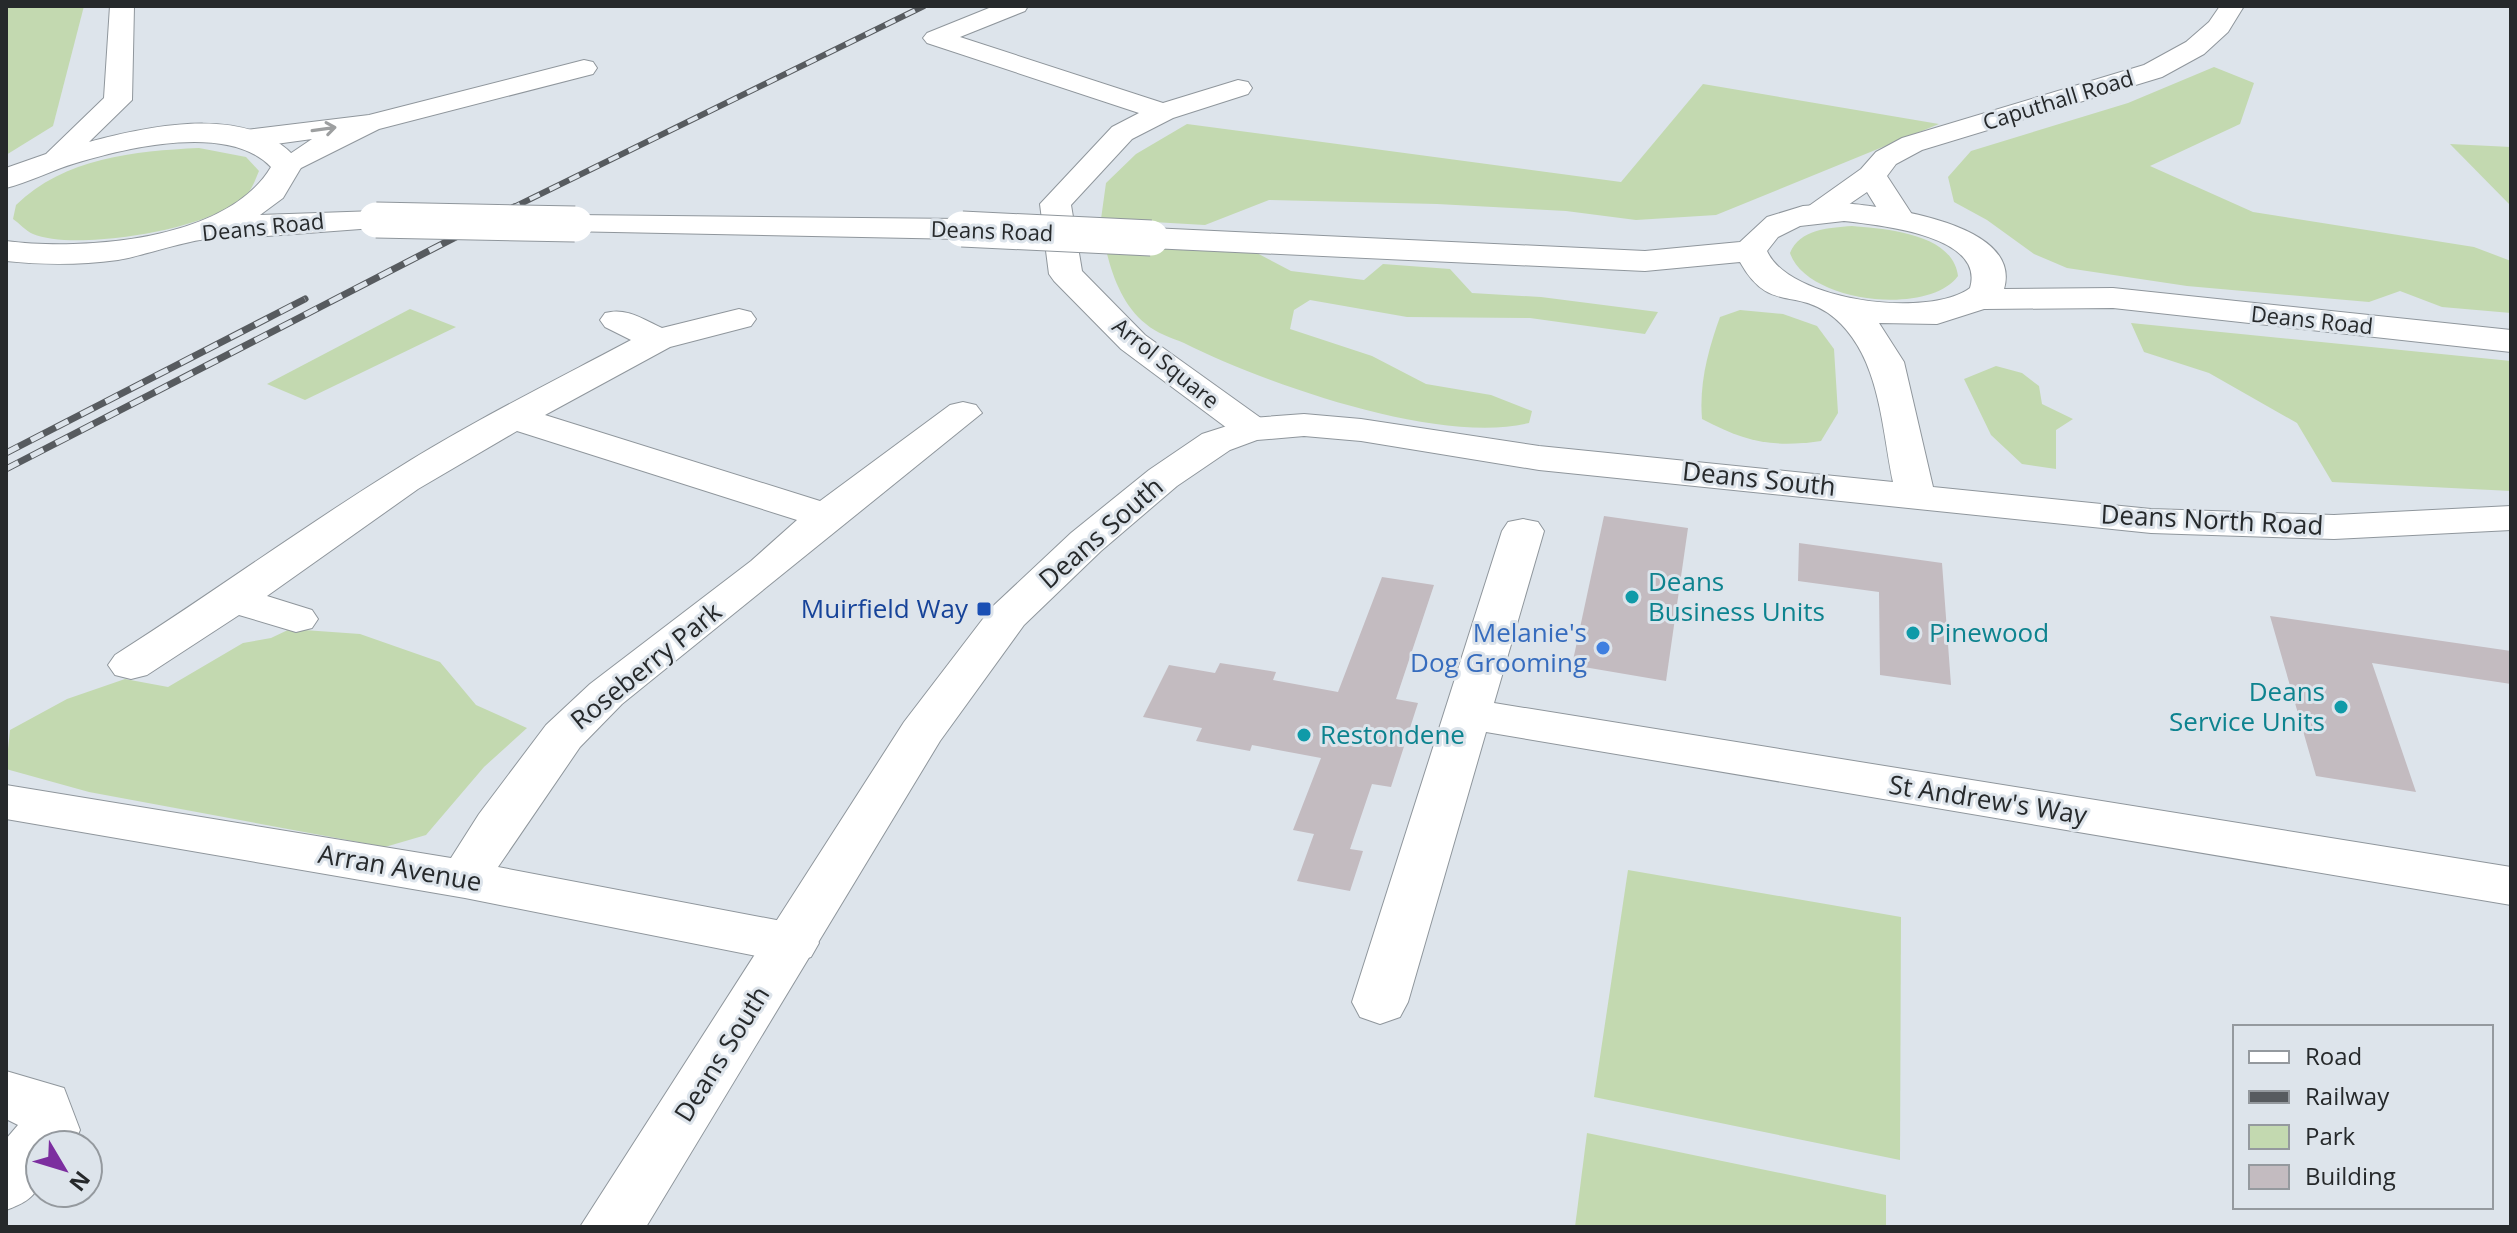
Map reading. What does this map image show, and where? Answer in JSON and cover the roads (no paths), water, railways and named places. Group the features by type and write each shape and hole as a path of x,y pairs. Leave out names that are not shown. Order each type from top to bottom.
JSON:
{"street":[{"path":"122,6 118,100 139,123 172,135"},
{"path":"1016,6 936,38 1163,112 1238,88"},
{"name":"Caputhall Road","path":"1815,213 1872,175 1886,158 1912,144 2153,71 2195,48 2219,27 2232,6"},
{"path":"6,179 52,159 104,145 172,135 246,139 369,123 584,68"},
{"path":"423,81 442,103"},
{"path":"52,159 118,100"},
{"name":"Arrol Square","path":"1163,112 1122,133 1055,204 1066,274 1133,342 1252,429"},
{"path":"6,251 48,256 94,254 187,235 232,218 265,199 286,173 316,148 369,123"},
{"name":"Deans Road","path":"246,139 281,155 286,173 304,201 339,219"},
{"path":"1872,175 1899,219"},
{"name":"Deans Road","path":"1815,213 1844,212 1899,219 1947,234 1982,258 2026,276 2113,298"},
{"path":"1776,284 1757,266 1751,251 1758,235 1784,220 1815,213"},
{"name":"Deans Road","path":"187,235 272,223 339,219 962,229 1645,261 1776,284 1871,312 1913,315 1960,307 1977,299 2113,298 2511,341"},
{"name":"Deans Road","path":"1645,261 1751,251"},
{"path":"6,267 48,256"},
{"path":"1977,299 1985,293 1990,282 1988,267 1982,258"},
{"path":"1839,305 1866,330 1886,362 1915,494"},
{"path":"1886,362 1893,335 1913,315"},
{"path":"131,665 234,599 337,525 513,417 658,340 739,319"},
{"path":"617,320 658,340"},
{"name":"Roseberry Park","path":"465,879 497,826 563,736 606,694 766,570 826,516 963,413"},
{"path":"513,417 826,516"},
{"name":"Deans South","path":"612,1227 921,733 1008,616 1086,542 1163,478 1216,442 1252,429 1304,425 1361,430 1539,458 1915,494"},
{"name":"Deans North Road","path":"1915,494 2151,521 2334,527 2511,518"},
{"path":"1380,1002 1523,531"},
{"path":"234,599 296,619"},
{"name":"St Andrew's Way","path":"1466,714 2511,886"},
{"name":"Arran Avenue","path":"6,802 465,879 792,943"},
{"path":"6,1095 43,1105 50,1130 6,1184"}],"railway":[{"path":"512,208 924,6"},
{"path":"6,469 512,208"},
{"path":"6,453 305,299"}],"place":[{"name":"Deans Business Units","path":"1632,597"},
{"name":"Muirfield Way","path":"984,609"},
{"name":"Pinewood","path":"1913,633"},
{"name":"Melanie's Dog Grooming","path":"1603,648"},
{"name":"Deans Service Units","path":"2341,707"},
{"name":"Restondene","path":"1304,735"}]}
